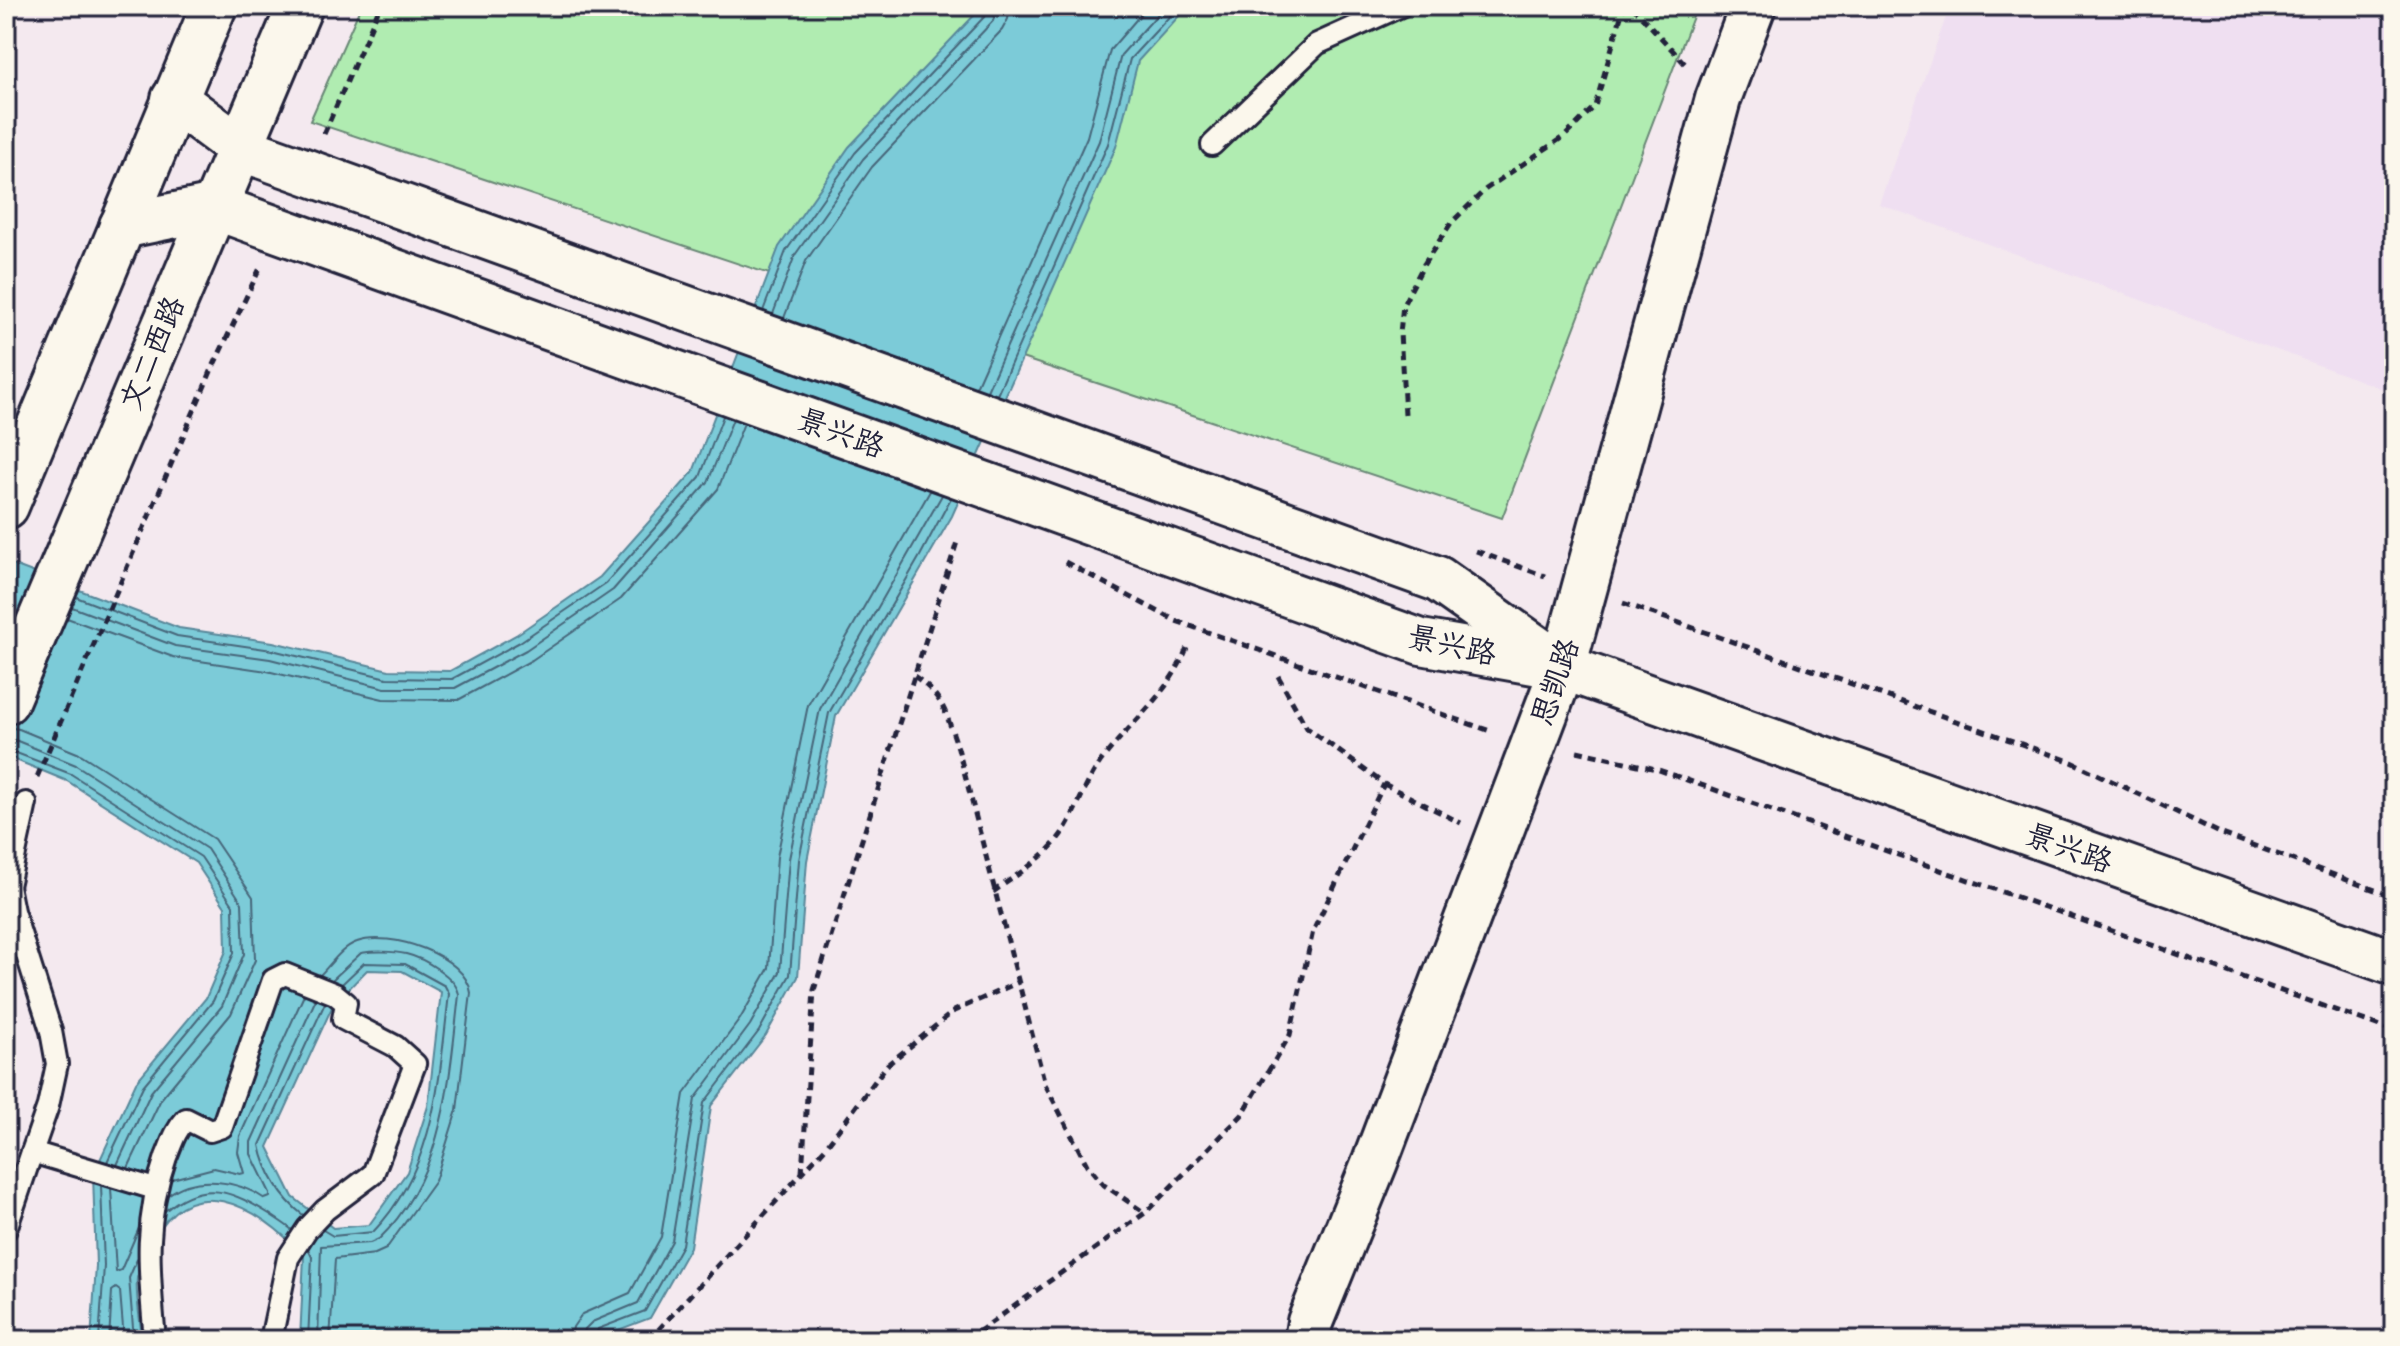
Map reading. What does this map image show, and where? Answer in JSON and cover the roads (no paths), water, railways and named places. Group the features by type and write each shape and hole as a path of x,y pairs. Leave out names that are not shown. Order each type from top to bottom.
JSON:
{"street":[{"path":"6,506 214,6"},
{"name":"文二西路","path":"6,701 300,6"},
{"name":"思凯路","path":"1307,1340 1310,1322 1375,1162 1563,667 1718,99 1753,6"},
{"name":"景兴路","path":"174,99 240,148 1438,579 1563,667"},
{"path":"122,226 215,207"},
{"name":"景兴路","path":"215,207 1421,642 1563,667 2394,963"}],"lane":[{"path":"1212,145 1317,44 1401,6"},
{"path":"6,1229 48,1106 57,1064 48,1017 13,911 8,886 26,803"},
{"path":"155,1340 148,1243 155,1189 176,1129 186,1119 210,1131 222,1127 273,980 285,974 335,994 346,1003 343,1019 395,1046 415,1064 373,1174 325,1210 307,1229 288,1258 271,1340"},
{"path":"32,1152 155,1189"}],"water":[{"path":"983,6 1188,6 1138,61 1116,147 952,516 836,716 807,861 798,977 766,1035 711,1106 690,1247 650,1318 592,1340 300,1340 304,1256 265,1221 244,1209 223,1201 202,1200 182,1207 164,1223 139,1271 137,1292 142,1340 91,1340 96,1266 93,1175 136,1082 206,998 226,951 225,907 196,863 67,781 6,756 6,562 179,628 273,642 389,670 450,671 516,635 600,577 693,472 779,247 849,147","holes":["367,970 402,971 441,992 428,1106 407,1172 369,1225 333,1228 293,1197 268,1147 333,1005"]}]}
